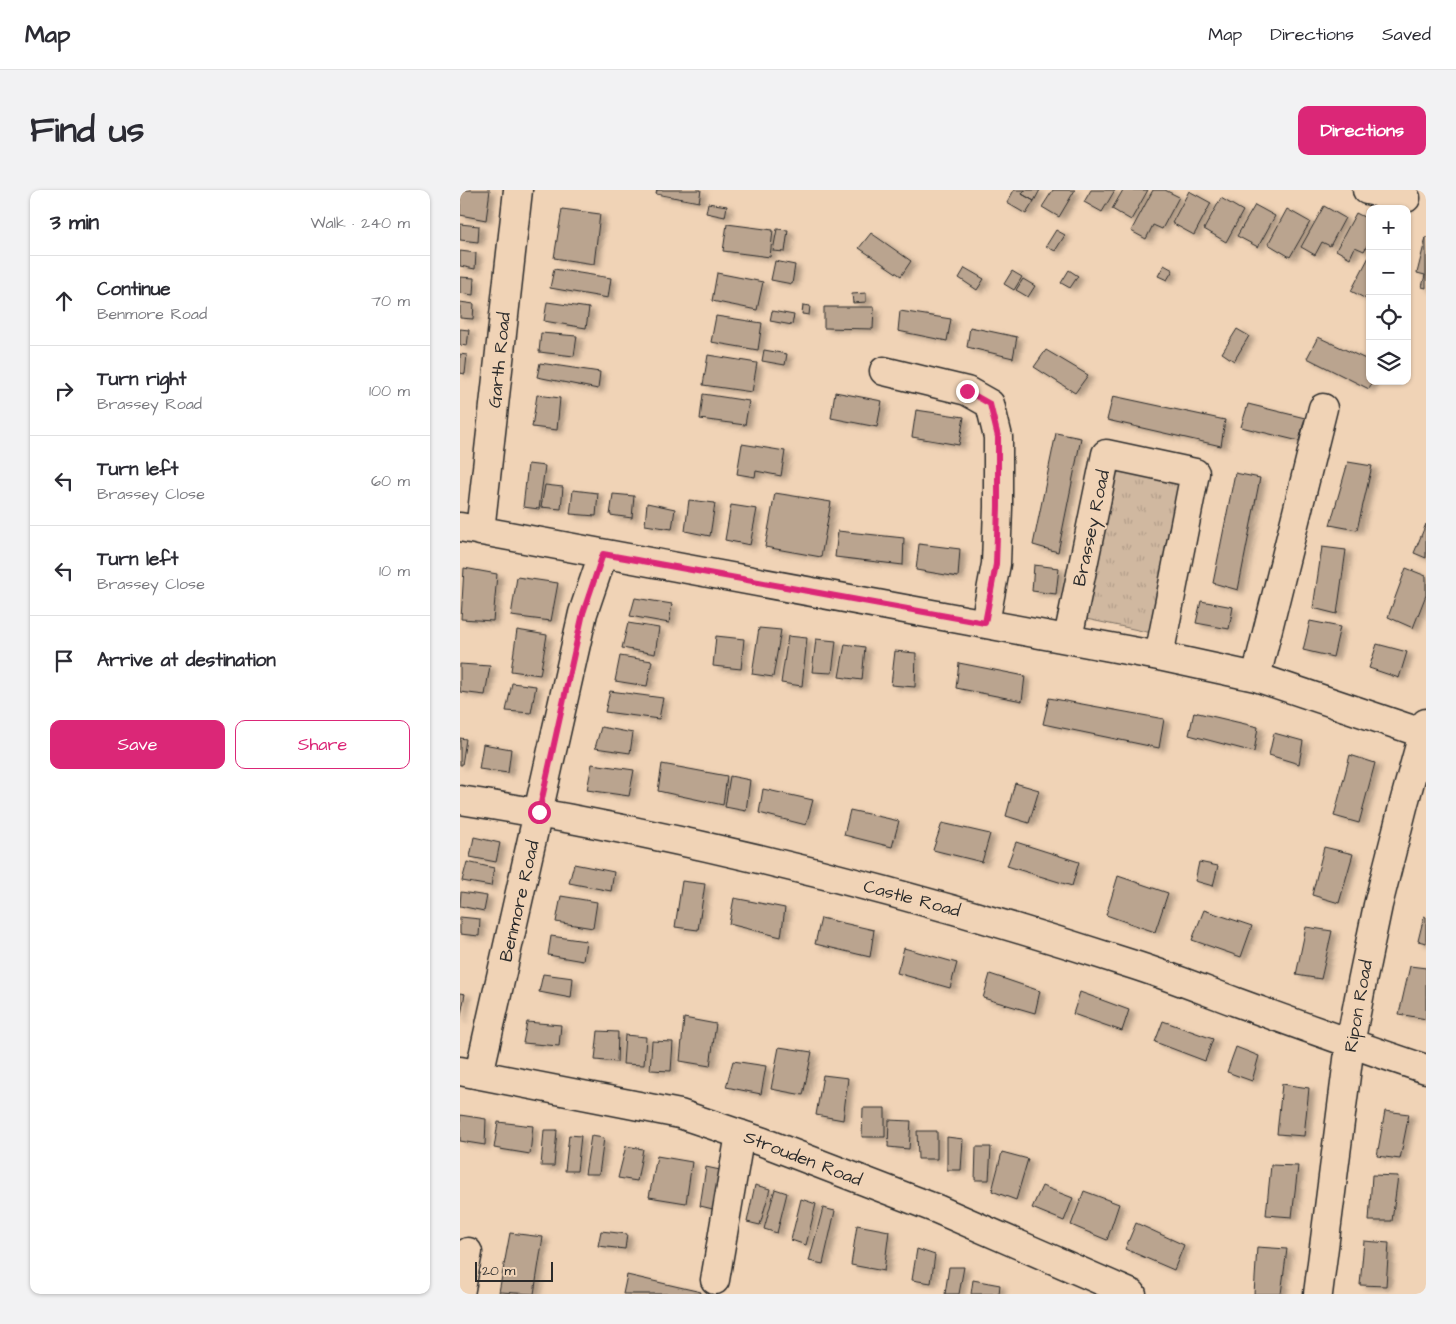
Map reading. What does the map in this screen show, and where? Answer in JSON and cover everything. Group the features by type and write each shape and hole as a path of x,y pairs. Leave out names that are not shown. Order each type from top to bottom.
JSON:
{"street":[{"name":"Garth Road","path":"470,529 518,190"},
{"path":"1367,190 1406,198"},
{"path":"884,371 967,391 990,404 998,437 998,507 996,564 985,623"},
{"path":"1256,677 1322,408"},
{"name":"Brassey Road","path":"1068,638 1106,454 1195,473 1159,656"},
{"path":"470,529 1159,656 1256,677 1424,728"},
{"name":"Benmore Road","path":"470,1072 539,812 583,613 603,554"},
{"name":"Ripon Road","path":"1318,1294 1350,1044 1378,906 1424,728"},
{"name":"Castle Road","path":"460,800 539,812 768,860 971,914 1134,964 1350,1044 1426,1069"},
{"name":"Strouden Road","path":"470,1072 680,1114 740,1134 937,1210 1132,1294"},
{"path":"714,1280 740,1134"},
{"path":"460,1294 468,1252"}],"green space":[{"path":"1116,469 1183,482 1152,633 1077,617"}],"building":[{"path":"460,190 490,190 486,220 460,215"},
{"path":"657,190 701,190 699,202 656,194"},
{"path":"1014,190 1025,190 1022,194 1034,201 1026,214 1007,203"},
{"path":"1025,190 1040,190 1034,201 1022,194"},
{"path":"1053,190 1075,190 1059,217 1042,207"},
{"path":"1091,190 1115,190 1102,212 1084,202"},
{"path":"1123,190 1148,190 1131,220 1112,209"},
{"path":"1153,190 1165,190 1179,197 1162,229 1153,225 1146,239 1131,231"},
{"path":"1189,191 1211,203 1194,235 1172,223"},
{"path":"1221,198 1243,211 1226,242 1204,229"},
{"path":"708,203 727,206 725,217 706,213"},
{"path":"1255,205 1275,216 1258,247 1237,236"},
{"path":"1324,206 1345,218 1330,246 1322,242 1315,255 1301,247"},
{"path":"562,209 600,214 594,264 554,258"},
{"path":"1287,209 1310,222 1290,257 1268,244"},
{"path":"1356,213 1366,218 1366,247 1364,251 1355,247 1350,258 1336,250"},
{"path":"460,224 479,226 478,242 460,240"},
{"path":"727,224 773,230 770,257 723,251"},
{"path":"777,229 788,230 785,252 773,251"},
{"path":"1056,230 1065,235 1055,251 1046,246"},
{"path":"871,233 911,261 901,276 859,248"},
{"path":"1426,237 1426,288 1422,287 1425,275 1417,273"},
{"path":"460,251 476,253 475,269 460,266"},
{"path":"775,261 795,265 792,284 771,280"},
{"path":"1366,263 1366,299 1351,291"},
{"path":"1164,265 1173,270 1167,280 1158,276"},
{"path":"965,268 984,279 977,290 959,278"},
{"path":"554,269 611,278 608,298 550,288"},
{"path":"1069,270 1078,276 1070,288 1061,283"},
{"path":"1012,271 1022,277 1014,290 1004,284"},
{"path":"717,273 763,282 757,310 712,301"},
{"path":"460,277 474,278 473,295 460,293"},
{"path":"1023,279 1035,286 1028,297 1016,290"},
{"path":"866,293 866,302 853,303 852,294"},
{"path":"460,302 474,304 473,319 460,318"},
{"path":"547,302 589,308 586,328 544,321"},
{"path":"803,305 810,306 809,315 802,314"},
{"path":"824,307 874,307 873,329 824,328"},
{"path":"772,311 794,315 792,325 770,321"},
{"path":"900,311 951,319 947,341 898,331"},
{"path":"716,316 762,323 758,350 711,342"},
{"path":"970,327 1017,337 1013,358 967,347"},
{"path":"460,329 469,330 467,346 460,345"},
{"path":"1237,329 1249,336 1234,361 1222,353"},
{"path":"541,333 577,336 574,356 539,352"},
{"path":"1318,337 1366,359 1366,385 1370,385 1369,389 1307,358"},
{"path":"764,350 787,354 785,365 762,361"},
{"path":"1046,350 1088,375 1075,393 1034,367"},
{"path":"460,354 467,355 465,374 460,373"},
{"path":"708,355 757,363 752,392 703,385"},
{"path":"540,363 600,372 598,389 537,377"},
{"path":"835,392 882,401 877,427 831,418"},
{"path":"703,394 749,401 745,425 700,419"},
{"path":"537,395 560,398 557,430 532,427"},
{"path":"1113,396 1225,420 1221,446 1107,420"},
{"path":"1248,404 1305,418 1299,441 1241,427"},
{"path":"916,410 964,417 959,445 912,437"},
{"path":"1056,433 1081,438 1058,552 1033,545"},
{"path":"742,444 785,451 781,476 756,471 755,477 737,474"},
{"path":"1348,462 1372,466 1357,530 1330,525"},
{"path":"528,464 545,466 539,509 523,507"},
{"path":"1235,473 1260,478 1238,590 1213,583"},
{"path":"545,485 563,487 561,509 541,507"},
{"path":"573,490 598,493 596,516 570,514"},
{"path":"775,493 831,502 821,557 765,547"},
{"path":"613,494 634,496 632,518 610,515"},
{"path":"689,500 715,503 710,536 685,531"},
{"path":"647,503 675,509 672,529 645,525"},
{"path":"731,505 757,509 750,545 725,540"},
{"path":"1426,524 1426,558 1414,553"},
{"path":"838,531 904,538 903,565 835,557"},
{"path":"919,544 960,549 958,577 916,570"},
{"path":"1322,547 1346,550 1337,614 1313,608"},
{"path":"1034,565 1059,568 1056,594 1032,591"},
{"path":"464,568 497,574 493,621 461,619"},
{"path":"1406,568 1426,576 1426,595 1413,628 1388,617"},
{"path":"517,577 558,583 551,621 511,616"},
{"path":"635,598 672,604 669,623 630,616"},
{"path":"1201,601 1233,607 1229,629 1196,623"},
{"path":"1310,621 1340,627 1333,657 1303,650"},
{"path":"628,623 659,628 655,654 622,648"},
{"path":"759,628 781,630 773,677 752,674"},
{"path":"517,630 547,635 540,675 511,671"},
{"path":"716,636 744,639 741,669 713,666"},
{"path":"788,636 807,638 802,686 781,683"},
{"path":"816,639 836,641 832,673 812,672"},
{"path":"845,644 865,647 862,680 839,677"},
{"path":"1377,644 1407,652 1399,678 1369,668"},
{"path":"895,651 916,653 915,687 891,685"},
{"path":"620,656 652,661 647,686 615,681"},
{"path":"959,663 1025,676 1022,701 956,688"},
{"path":"460,664 490,666 485,695 460,692"},
{"path":"512,683 536,686 531,713 506,711"},
{"path":"610,691 663,698 659,719 605,712"},
{"path":"1049,698 1164,719 1159,748 1043,724"},
{"path":"1194,712 1258,727 1254,752 1189,735"},
{"path":"601,727 633,733 630,753 595,748"},
{"path":"1274,733 1303,741 1299,764 1269,755"},
{"path":"460,738 466,739 462,765 460,765"},
{"path":"483,744 511,749 508,773 479,769"},
{"path":"1350,755 1375,763 1359,823 1334,816"},
{"path":"592,764 634,770 629,796 587,790"},
{"path":"662,764 727,776 723,805 658,791"},
{"path":"730,776 750,780 746,811 725,807"},
{"path":"1015,783 1039,790 1029,823 1006,816"},
{"path":"763,789 813,800 806,825 759,813"},
{"path":"850,810 899,821 892,847 844,835"},
{"path":"942,823 990,834 982,862 933,850"},
{"path":"474,837 500,843 496,862 470,857"},
{"path":"1016,842 1079,862 1072,886 1007,866"},
{"path":"1324,847 1353,854 1339,903 1312,895"},
{"path":"467,862 494,868 491,886 462,881"},
{"path":"1199,862 1218,866 1213,886 1195,881"},
{"path":"574,864 614,872 611,891 569,883"},
{"path":"1118,876 1168,893 1155,932 1106,915"},
{"path":"682,881 705,884 698,930 675,927"},
{"path":"461,892 487,896 484,911 460,906"},
{"path":"561,896 597,902 593,928 556,922"},
{"path":"734,898 785,908 781,937 729,924"},
{"path":"1204,910 1252,926 1241,957 1192,940"},
{"path":"1424,916 1426,917 1426,943 1418,941"},
{"path":"460,917 480,919 479,936 460,934"},
{"path":"821,918 874,930 870,957 815,944"},
{"path":"1306,927 1332,931 1321,979 1296,975"},
{"path":"551,936 586,941 583,961 548,955"},
{"path":"904,948 957,963 950,988 897,973"},
{"path":"1410,966 1426,968 1426,1019 1399,1014"},
{"path":"543,974 573,978 571,998 539,992"},
{"path":"990,974 1040,991 1035,1013 983,998"},
{"path":"1080,992 1129,1010 1122,1031 1073,1014"},
{"path":"460,993 465,994 460,1020"},
{"path":"684,1018 716,1024 710,1066 680,1061"},
{"path":"1163,1021 1213,1039 1205,1061 1155,1042"},
{"path":"527,1022 561,1025 559,1046 523,1043"},
{"path":"598,1031 618,1032 617,1062 595,1060"},
{"path":"625,1035 646,1037 644,1065 623,1064"},
{"path":"652,1041 673,1042 671,1071 650,1070"},
{"path":"779,1047 812,1052 803,1095 771,1089"},
{"path":"1236,1047 1259,1056 1252,1081 1227,1072"},
{"path":"733,1061 766,1066 761,1094 726,1087"},
{"path":"823,1075 848,1078 843,1120 816,1115"},
{"path":"1282,1084 1309,1088 1304,1136 1277,1134"},
{"path":"863,1108 885,1108 885,1137 862,1137"},
{"path":"1385,1111 1409,1114 1400,1159 1377,1156"},
{"path":"460,1115 486,1119 485,1145 460,1141"},
{"path":"889,1120 911,1121 909,1149 888,1147"},
{"path":"498,1122 533,1126 530,1154 494,1148"},
{"path":"544,1130 557,1130 554,1166 541,1166"},
{"path":"917,1131 937,1131 937,1159 918,1159"},
{"path":"569,1135 581,1136 577,1171 565,1171"},
{"path":"591,1136 604,1138 599,1174 585,1174"},
{"path":"947,1137 963,1139 961,1170 947,1170"},
{"path":"626,1146 643,1149 637,1181 618,1178"},
{"path":"976,1147 991,1147 989,1180 975,1180"},
{"path":"1002,1152 1028,1159 1016,1200 992,1191"},
{"path":"657,1156 692,1162 686,1203 649,1197"},
{"path":"1271,1165 1298,1166 1292,1217 1266,1215"},
{"path":"706,1167 720,1170 713,1209 700,1206"},
{"path":"1372,1175 1398,1176 1392,1221 1369,1221"},
{"path":"755,1185 770,1189 760,1225 747,1222"},
{"path":"1042,1186 1073,1198 1064,1221 1032,1208"},
{"path":"775,1189 787,1193 777,1233 764,1229"},
{"path":"1084,1191 1119,1204 1107,1240 1071,1225"},
{"path":"801,1199 816,1204 806,1245 791,1240"},
{"path":"823,1208 835,1211 823,1264 809,1261"},
{"path":"1136,1223 1184,1245 1174,1270 1125,1249"},
{"path":"857,1225 889,1231 884,1271 851,1265"},
{"path":"601,1231 627,1234 625,1249 598,1246"},
{"path":"510,1233 543,1237 534,1294 499,1292"},
{"path":"1364,1241 1389,1243 1386,1286 1360,1285"},
{"path":"1257,1247 1287,1249 1281,1294 1254,1294"},
{"path":"917,1249 935,1255 931,1283 912,1280"},
{"path":"949,1267 964,1267 959,1294 945,1294"},
{"path":"627,1275 701,1292 700,1294 623,1294"},
{"path":"973,1280 1000,1285 999,1294 971,1294"}],"route":[{"path":"539,812 583,613 603,554 985,623 996,564 998,437 990,404 967,391"}]}
